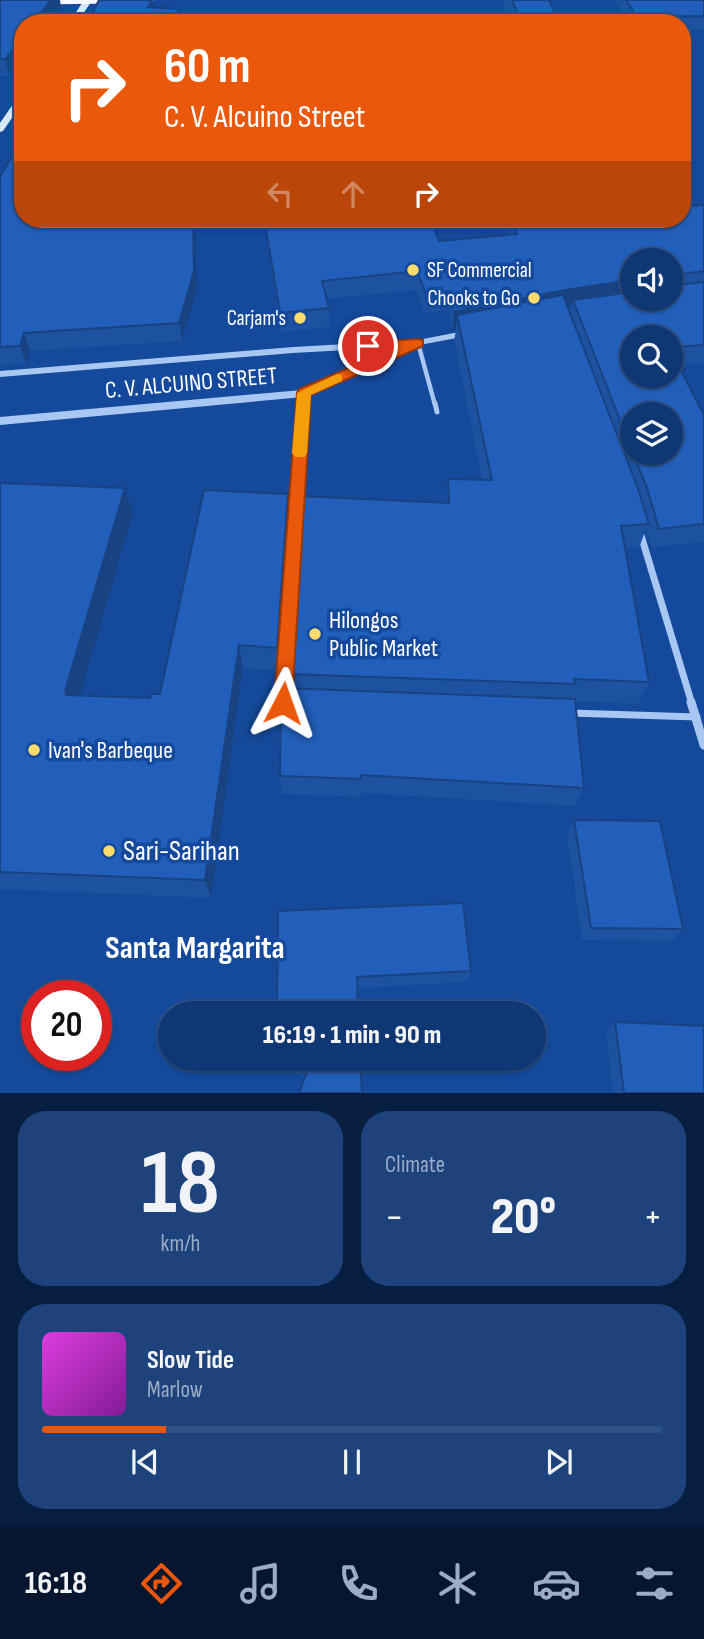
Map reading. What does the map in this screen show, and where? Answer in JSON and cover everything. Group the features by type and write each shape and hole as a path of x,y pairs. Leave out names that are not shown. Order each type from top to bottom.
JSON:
{"main road":[{"path":"0,2 150,0"},
{"path":"0,129 14,109"}],"street":[{"name":"C. V. ALCUINO STREET","path":"0,374 293,350 418,343 483,330"},
{"name":"C. V. ALCUINO STREET","path":"0,421 304,393 418,343"},
{"path":"638,522 704,745"}],"lane":[{"path":"418,343 437,412"},
{"path":"283,703 304,393"},
{"path":"559,712 696,717"}],"building":[{"path":"0,0 51,0 40,14 14,14 14,48 5,59 0,59"},
{"path":"99,0 152,0 148,7 179,9 177,14 92,14"},
{"path":"512,0 549,0 556,14 518,14"},
{"path":"626,0 704,0 704,16 635,14"},
{"path":"14,153 14,228 193,228 194,271 179,323 24,333 20,346 0,347 0,177"},
{"path":"704,205 704,271 683,274 683,248 620,248 620,282 454,312 450,291 426,294 417,271 322,281 329,308 280,313 266,229 434,228 439,241 517,234 515,228 691,228 691,206"},
{"path":"704,282 704,345 683,346 683,325 620,325 620,388 683,388 683,375 704,415 704,524 659,529 638,465 683,465 683,402 620,402 620,420 573,300 620,294 620,311 683,311 683,284"},
{"path":"563,295 620,442 620,465 629,465 649,524 621,526 649,682 574,679 575,684 286,674 299,496 449,503 448,479 492,480 457,315"},
{"path":"0,483 125,488 66,695 150,698 151,694 160,694 204,490 288,494 277,648 239,645 205,880 0,872"},
{"path":"281,688 575,699 584,788 361,775 361,779 280,776"},
{"path":"574,820 660,821 683,929 591,928"},
{"path":"463,903 471,971 357,977 358,1001 277,1001 278,911"},
{"path":"615,1022 704,1026 704,1093 624,1093"},
{"path":"305,1071 361,1071 362,1093 299,1093 307,1072"}],"slow traffic":[{"path":"300,453 304,393 337,378"}],"place":[{"name":"SF Commercial","path":"413,270"},
{"name":"Chooks to Go","path":"534,298"},
{"name":"Carjam's","path":"300,318"},
{"name":"Hilongos Public Market","path":"315,634"},
{"name":"Ivan's Barbeque","path":"34,750"},
{"name":"Sari-Sarihan","path":"109,851"}],"district":[{"name":"Santa Margarita","path":"195,948"}],"route":[{"path":"283,703 304,393 418,343 368,346"}]}
